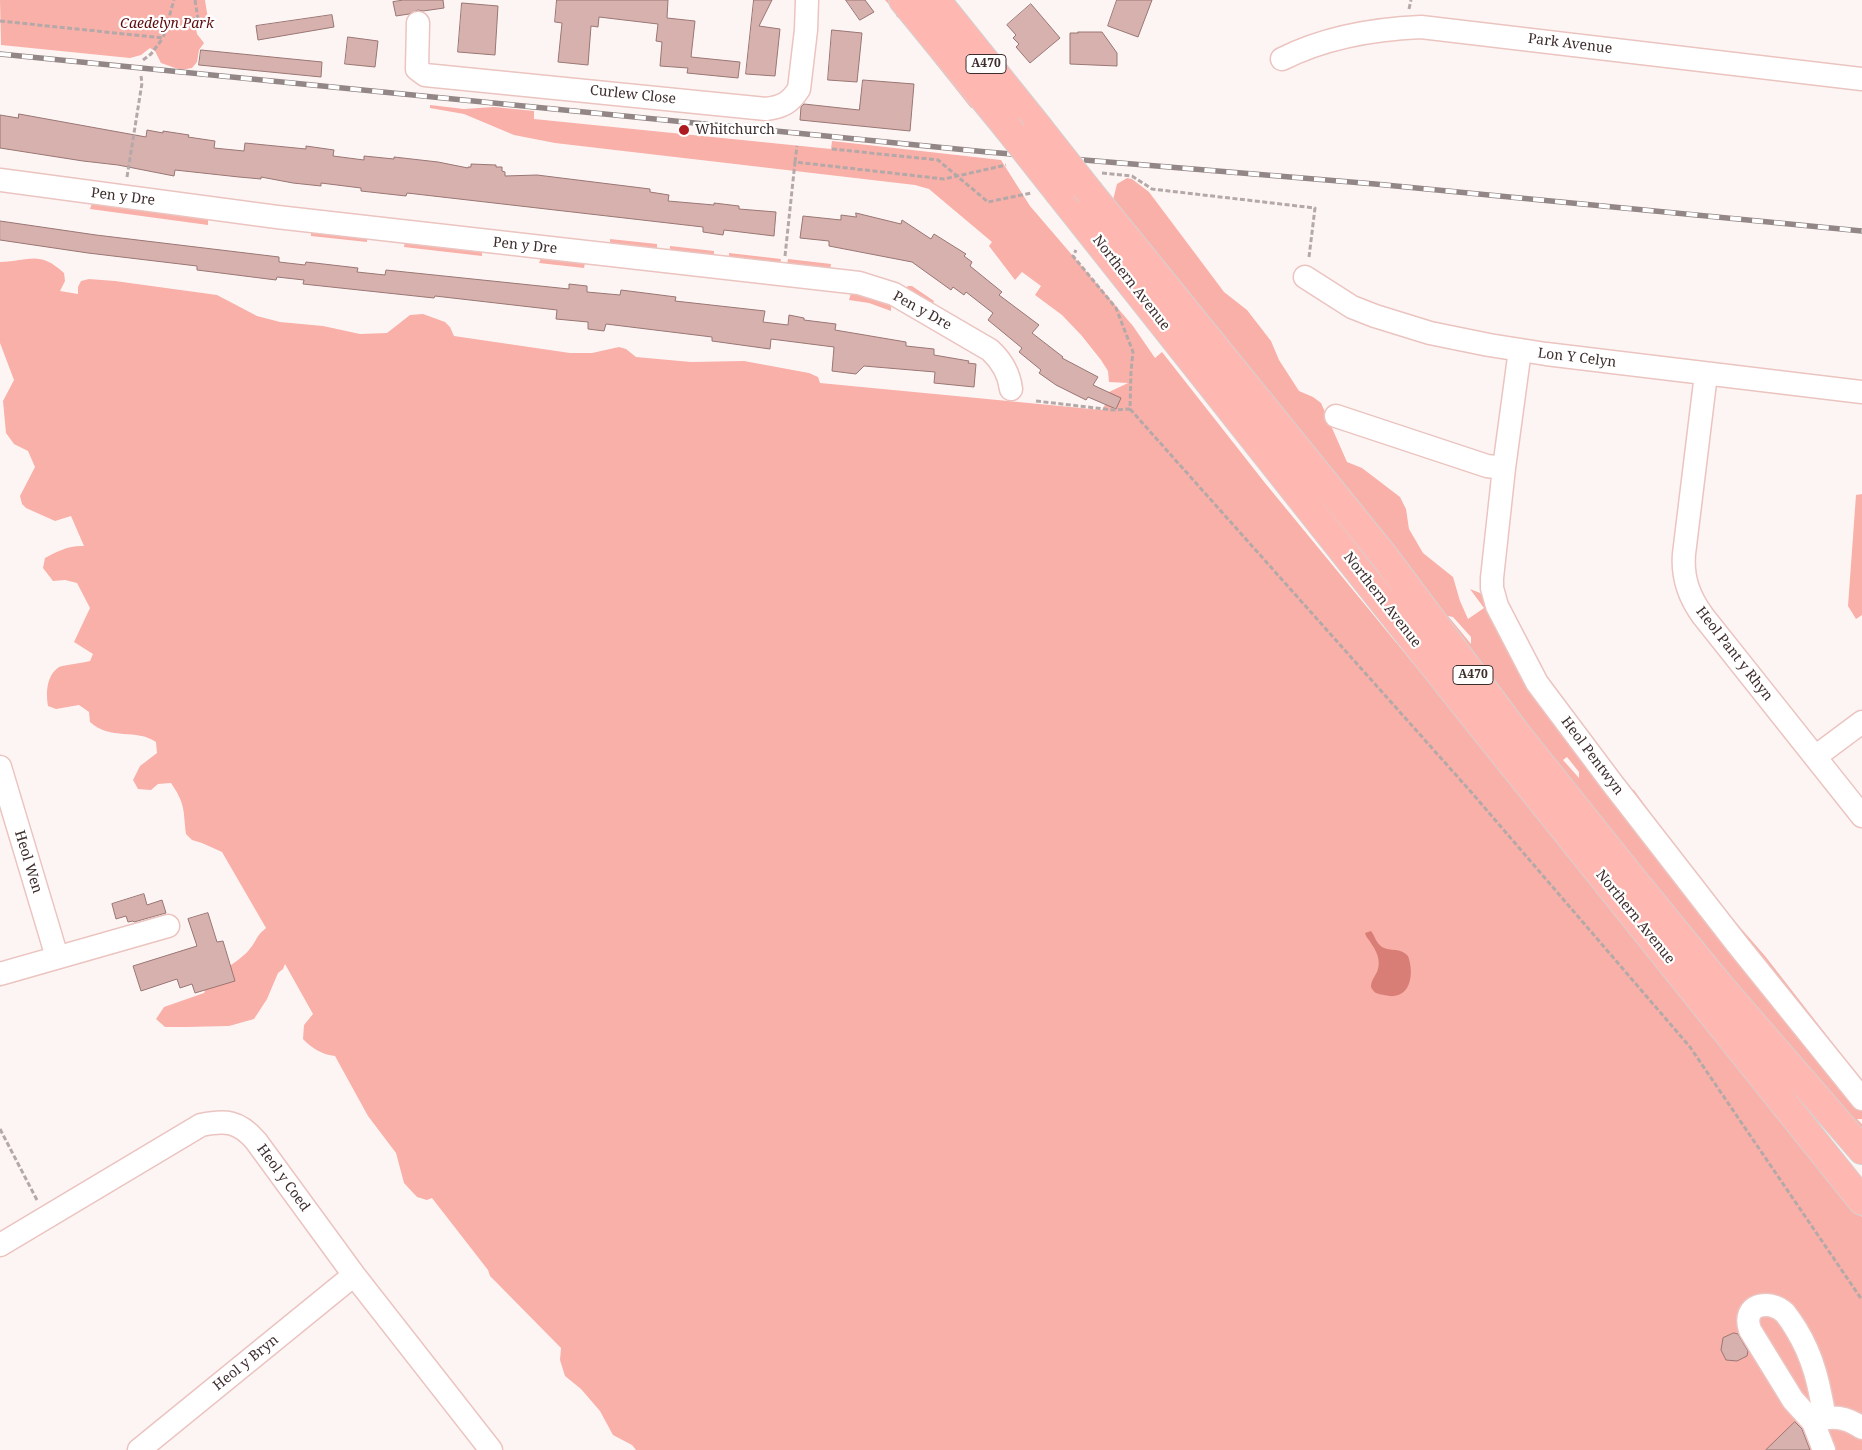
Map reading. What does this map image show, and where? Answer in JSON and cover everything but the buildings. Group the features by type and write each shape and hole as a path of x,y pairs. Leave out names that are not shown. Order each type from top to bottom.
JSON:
{"highway":[{"name":"Northern Avenue","path":"903,0 1007,127 1048,193 1453,690 1862,1200"},
{"name":"Northern Avenue","path":"936,0 1038,127 1096,183 1378,549 1516,733 1720,986 1862,1150"}],"street":[{"name":"Curlew Close","path":"418,23 417,69 425,75 766,109 786,105 799,90 808,0"},
{"name":"Park Avenue","path":"1282,59 1301,49 1334,39 1370,31 1421,27 1862,79"},
{"name":"Pen y Dre","path":"0,180 231,211 859,283 894,294 990,350 1000,359 1010,381 1011,389"},
{"name":"Lon Y Celyn","path":"1307,267 1352,307 1382,319 1430,332 1520,350 1862,392"},
{"name":"Heol Pentwyn","path":"1520,350 1504,468 1492,588 1497,606 1537,683 1737,944 1862,1099"},
{"name":"Heol Pant y Rhyn","path":"1706,374 1684,554 1683,567 1688,592 1703,616 1862,816"},
{"path":"1336,416 1488,466 1504,468"},
{"path":"1815,757 1862,722"},
{"name":"Heol Wen","path":"0,767 57,957"},
{"path":"0,974 168,926"},
{"name":"Heol y Coed","path":"0,1245 201,1125 218,1122 233,1124 247,1131 256,1141 354,1275 491,1450"},
{"name":"Heol y Bryn","path":"139,1450 354,1275"},
{"path":"1824,1450 1819,1420 1814,1366 1804,1343 1792,1323 1779,1308 1767,1304 1754,1308 1749,1313 1747,1322 1750,1330 1792,1400 1819,1420 1843,1418 1862,1428"}],"path":[{"path":"143,60 152,54 163,38 174,0"},
{"path":"194,0 198,19 193,19 195,31"},
{"path":"0,20 163,38"},
{"path":"126,180 142,83 141,76"},
{"path":"785,257 797,146"},
{"path":"832,149 938,160 988,202 1048,193"},
{"path":"795,162 944,179 1006,165"},
{"path":"1096,183 1132,176 1152,189 1314,208 1307,267"},
{"path":"1079,246 1073,256 1116,308 1133,352 1130,409 1472,793 1690,1048 1862,1300"},
{"path":"1036,401 1113,410 1130,409"},
{"path":"0,1129 46,1218"}],"green space":[{"name":"Caedelyn Park","path":"0,0 205,0 208,19 195,22 197,34 204,43 199,50 197,62 192,68 181,70 161,63 155,51 150,48 141,55 130,58 1,45"},
{"path":"885,0 889,0 974,107 971,108"},
{"path":"430,105 464,109 494,107 534,111 534,119 831,149 832,141 1001,160 1030,206 1133,326 1155,358 1162,352 1265,483 1700,1012 1862,1217 1862,1450 636,1450 632,1445 613,1435 600,1411 581,1389 565,1376 560,1360 561,1348 490,1276 488,1270 432,1198 427,1200 417,1197 404,1183 396,1153 368,1116 335,1056 318,1050 303,1039 304,1025 313,1014 285,964 278,973 267,999 254,1019 229,1026 165,1027 156,1019 164,1007 204,993 219,974 249,950 266,928 222,852 192,840 186,834 182,802 171,783 158,784 151,790 138,789 133,780 140,766 157,753 156,742 140,736 115,733 98,728 90,722 89,712 79,705 56,709 48,706 49,680 55,671 61,666 90,661 93,654 74,642 90,608 77,583 65,580 53,581 43,568 45,558 64,549 84,546 71,516 55,521 26,508 22,504 20,496 35,467 28,451 14,444 6,433 3,401 14,380 0,343 0,262 34,258 48,261 64,273 65,281 60,291 78,294 78,287 81,281 89,279 217,295 257,316 280,322 323,326 360,334 387,333 410,315 423,314 445,322 450,327 454,336 570,353 592,353 619,347 626,349 636,357 691,362 744,361 809,373 818,377 820,383 1102,410 1109,392 1128,383 1109,382 1108,371 1082,336 1062,315 1035,295 1041,286 1022,272 1015,280 989,246 992,242 929,189 915,185 555,143 514,135 464,114 430,108"},
{"path":"1127,178 1132,179 1149,192 1224,292 1247,310 1271,341 1279,360 1299,391 1321,403 1347,462 1362,468 1400,497 1406,509 1409,529 1423,553 1453,577 1468,619 1484,608 1470,589 1480,593 1485,598 1555,720 1555,727 1560,734 1572,735 1626,788 1634,790 1698,879 1765,956 1862,1081 1862,1119 1857,1119 1862,1124 1862,1130 1677,924 1677,911 1670,913 1597,812 1587,812 1528,732 1113,200 1117,184","holes":["1448,616 1453,617 1471,637 1471,644","1567,757 1579,772 1579,778 1563,760"]},
{"path":"92,203 208,218 208,225 90,209"},
{"path":"311,231 367,238 367,242 311,236"},
{"path":"610,239 657,244 657,249 610,246"},
{"path":"405,241 482,251 482,256 404,247"},
{"path":"670,246 714,251 714,257 670,253"},
{"path":"729,253 781,259 780,264 729,259"},
{"path":"542,256 585,263 584,268 539,263"},
{"path":"788,259 831,264 830,270 787,265"},
{"path":"912,286 934,301 932,306 906,288"},
{"path":"851,293 866,295 891,305 891,311 869,303 849,300"},
{"path":"1862,494 1862,615 1856,619 1848,606 1856,495"}],"shaded area":[{"path":"1371,931 1378,944 1382,947 1405,953 1408,956 1411,971 1410,979 1405,991 1400,995 1379,994 1371,987 1379,967 1379,962 1376,952 1365,933"}],"railway":[{"path":"0,54 987,152 1375,184 1862,231"}],"place":[{"name":"Whitchurch","path":"684,130"}]}
